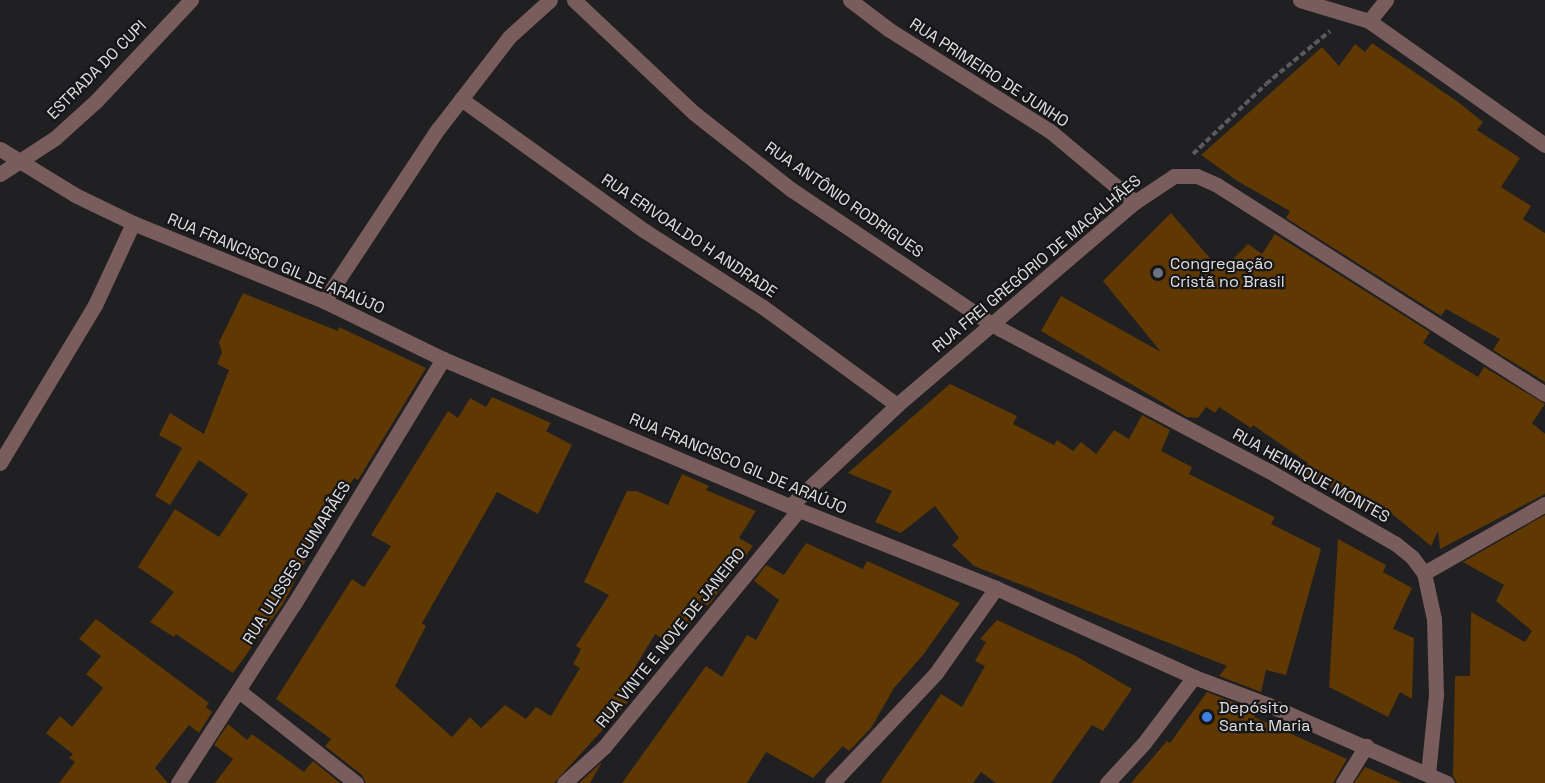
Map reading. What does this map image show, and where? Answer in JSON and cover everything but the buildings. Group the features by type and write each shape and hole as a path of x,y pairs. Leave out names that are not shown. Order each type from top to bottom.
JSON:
{"street":[{"name":"ESTRADA DO CUPI","path":"0,174 23,161 96,100 191,0"},
{"path":"324,301 391,194 461,99 509,37 550,0"},
{"name":"RUA ANTÔNIO RODRIGUES","path":"574,0 694,113 792,190 993,325"},
{"name":"RUA PRIMEIRO DE JUNHO","path":"850,0 888,29 1050,131 1135,202"},
{"path":"1300,0 1369,21 1545,145"},
{"path":"1369,21 1386,0"},
{"name":"RUA ERIVOALDO H ANDRADE","path":"461,99 645,231 710,270 897,405"},
{"name":"RUA FRANCISCO GIL DE ARAÚJO","path":"0,149 75,195 133,223 324,301 443,359 794,508 996,588 1194,677 1366,746 1447,783"},
{"path":"1174,176 1197,176 1217,185 1545,394"},
{"name":"RUA FREI GREGÓRIO DE MAGALHÃES","path":"794,508 897,405 1135,202 1174,176"},
{"path":"0,463 95,305 133,223"},
{"name":"RUA HENRIQUE MONTES","path":"993,325 1269,471 1376,533 1412,558 1424,573"},
{"name":"RUA ULISSES GUIMARÃES","path":"178,783 239,692 443,359"},
{"path":"1428,774 1436,695 1434,619 1424,573 1545,504"},
{"name":"RUA VINTE E NOVE DE JANEIRO","path":"564,783 604,747 794,508"},
{"path":"832,783 936,673 996,588"},
{"path":"1107,783 1144,743 1194,677"},
{"path":"239,692 356,783"},
{"path":"1343,783 1366,746"}],"path":[{"path":"1174,176 1266,84 1349,15"}],"place":[{"name":"Congregação Cristã no Brasil","path":"1158,273"},
{"name":"Depósito Santa Maria","path":"1207,717"}]}
